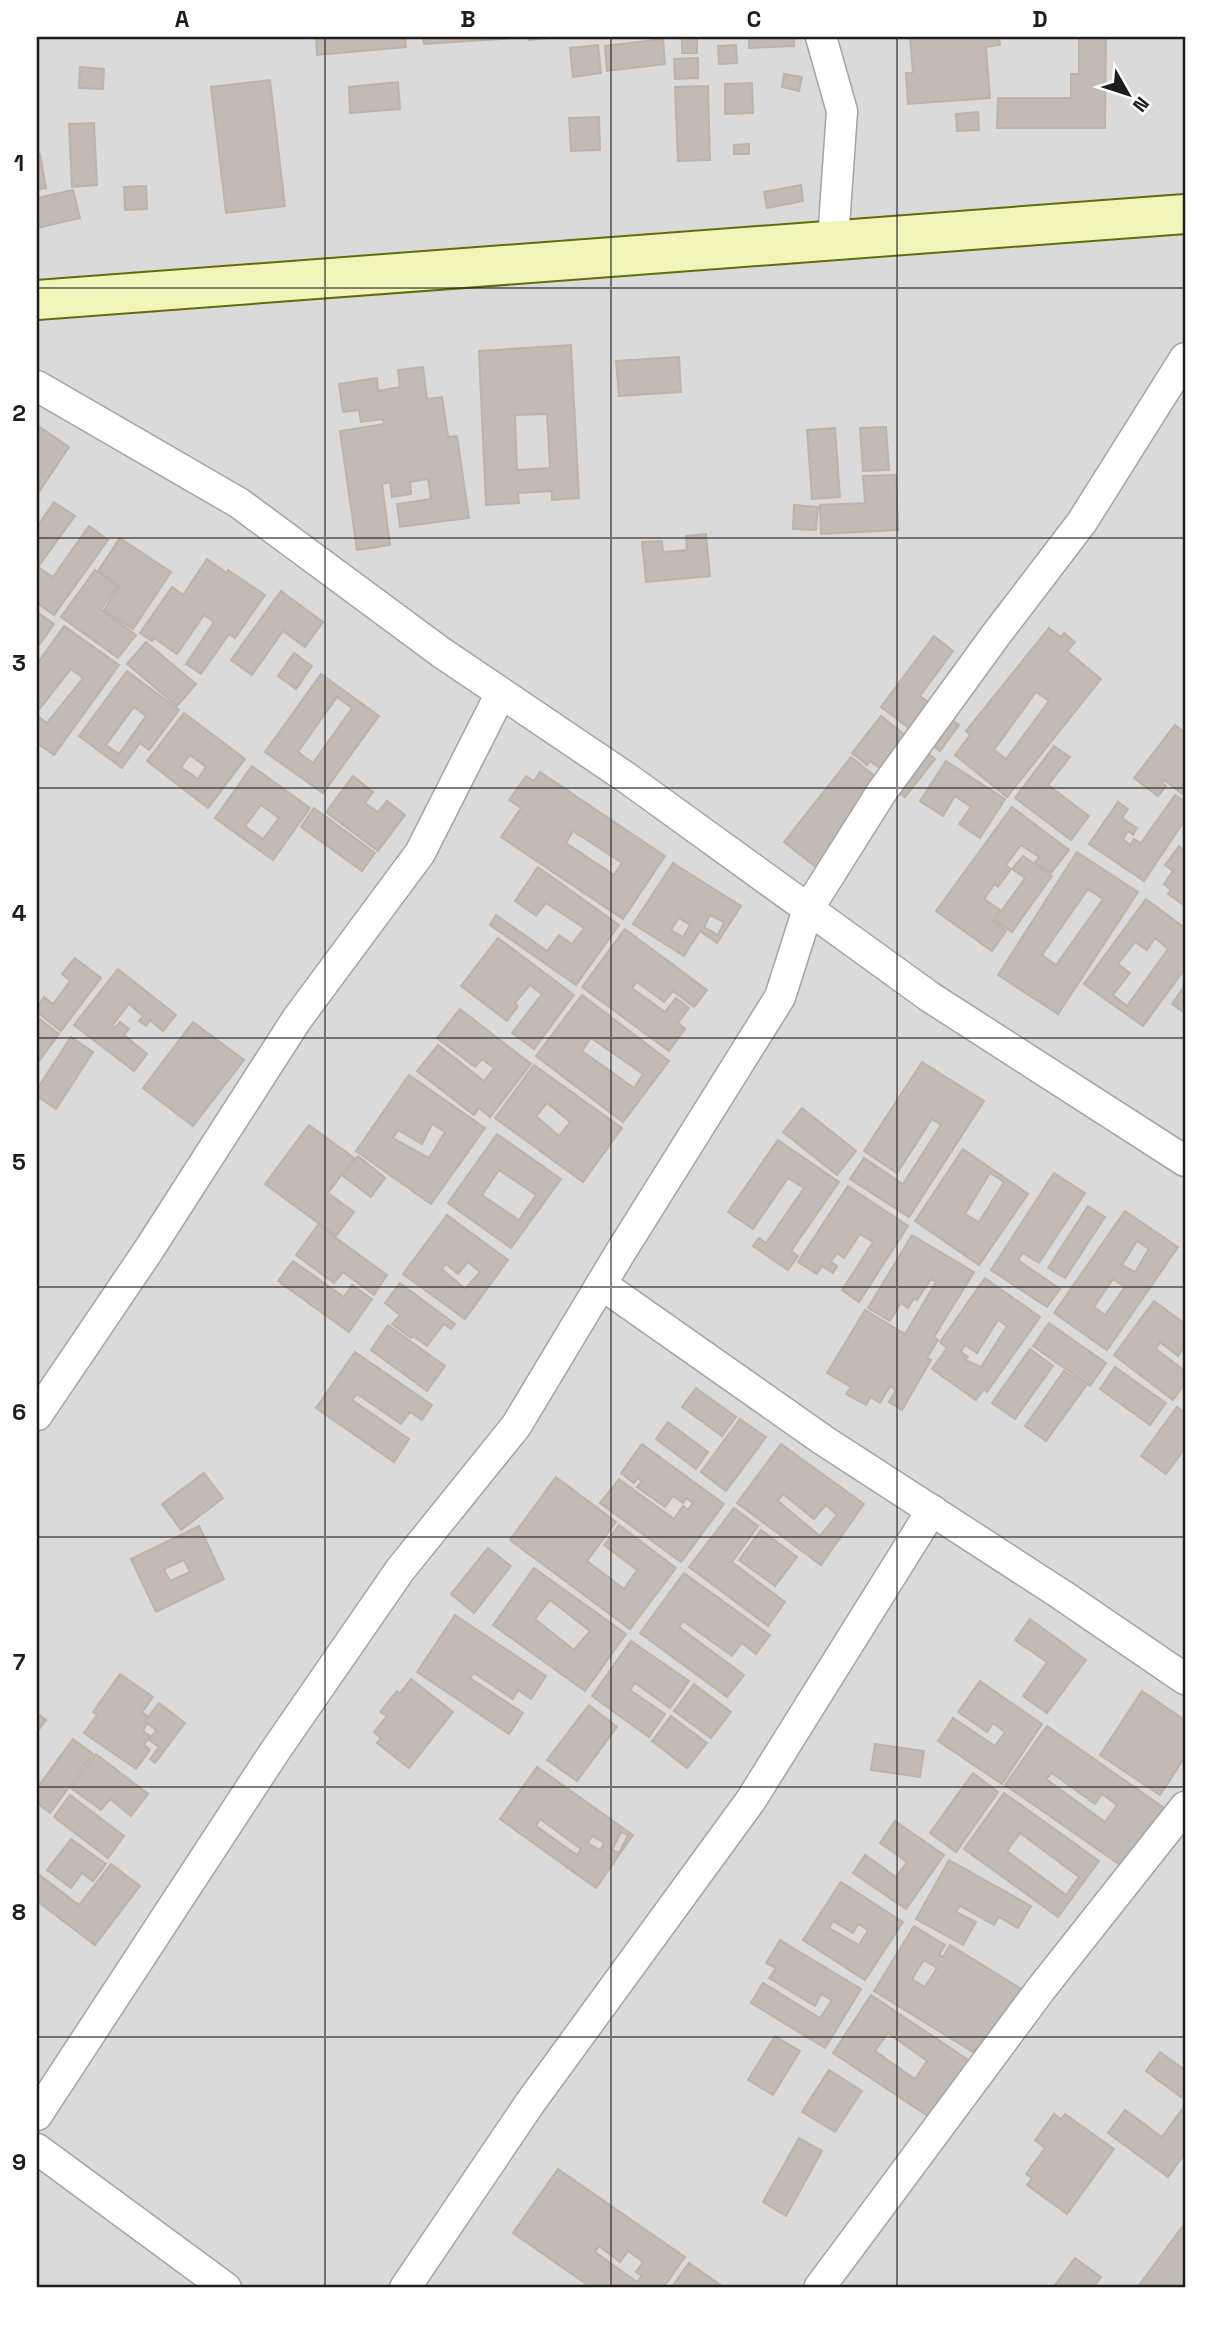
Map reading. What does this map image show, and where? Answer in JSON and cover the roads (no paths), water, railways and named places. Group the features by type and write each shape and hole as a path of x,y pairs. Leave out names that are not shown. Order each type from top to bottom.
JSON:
{"street":[{"path":"821,37 842,111 833,240"},
{"path":"37,300 1185,214"},
{"path":"37,2115 266,1765 392,1581 516,1426 601,1284 780,998 808,909 881,793 1082,522 1185,358"},
{"path":"37,386 239,503 442,653 627,778 930,997 1185,1161"},
{"path":"37,1415 148,1251 298,1019 419,853 501,693"},
{"path":"601,1284 824,1440 1185,1679"},
{"path":"405,2288 530,2103 751,1800 932,1510"},
{"path":"819,2288 1041,1989 1185,1807"},
{"path":"37,2149 226,2288"}]}
